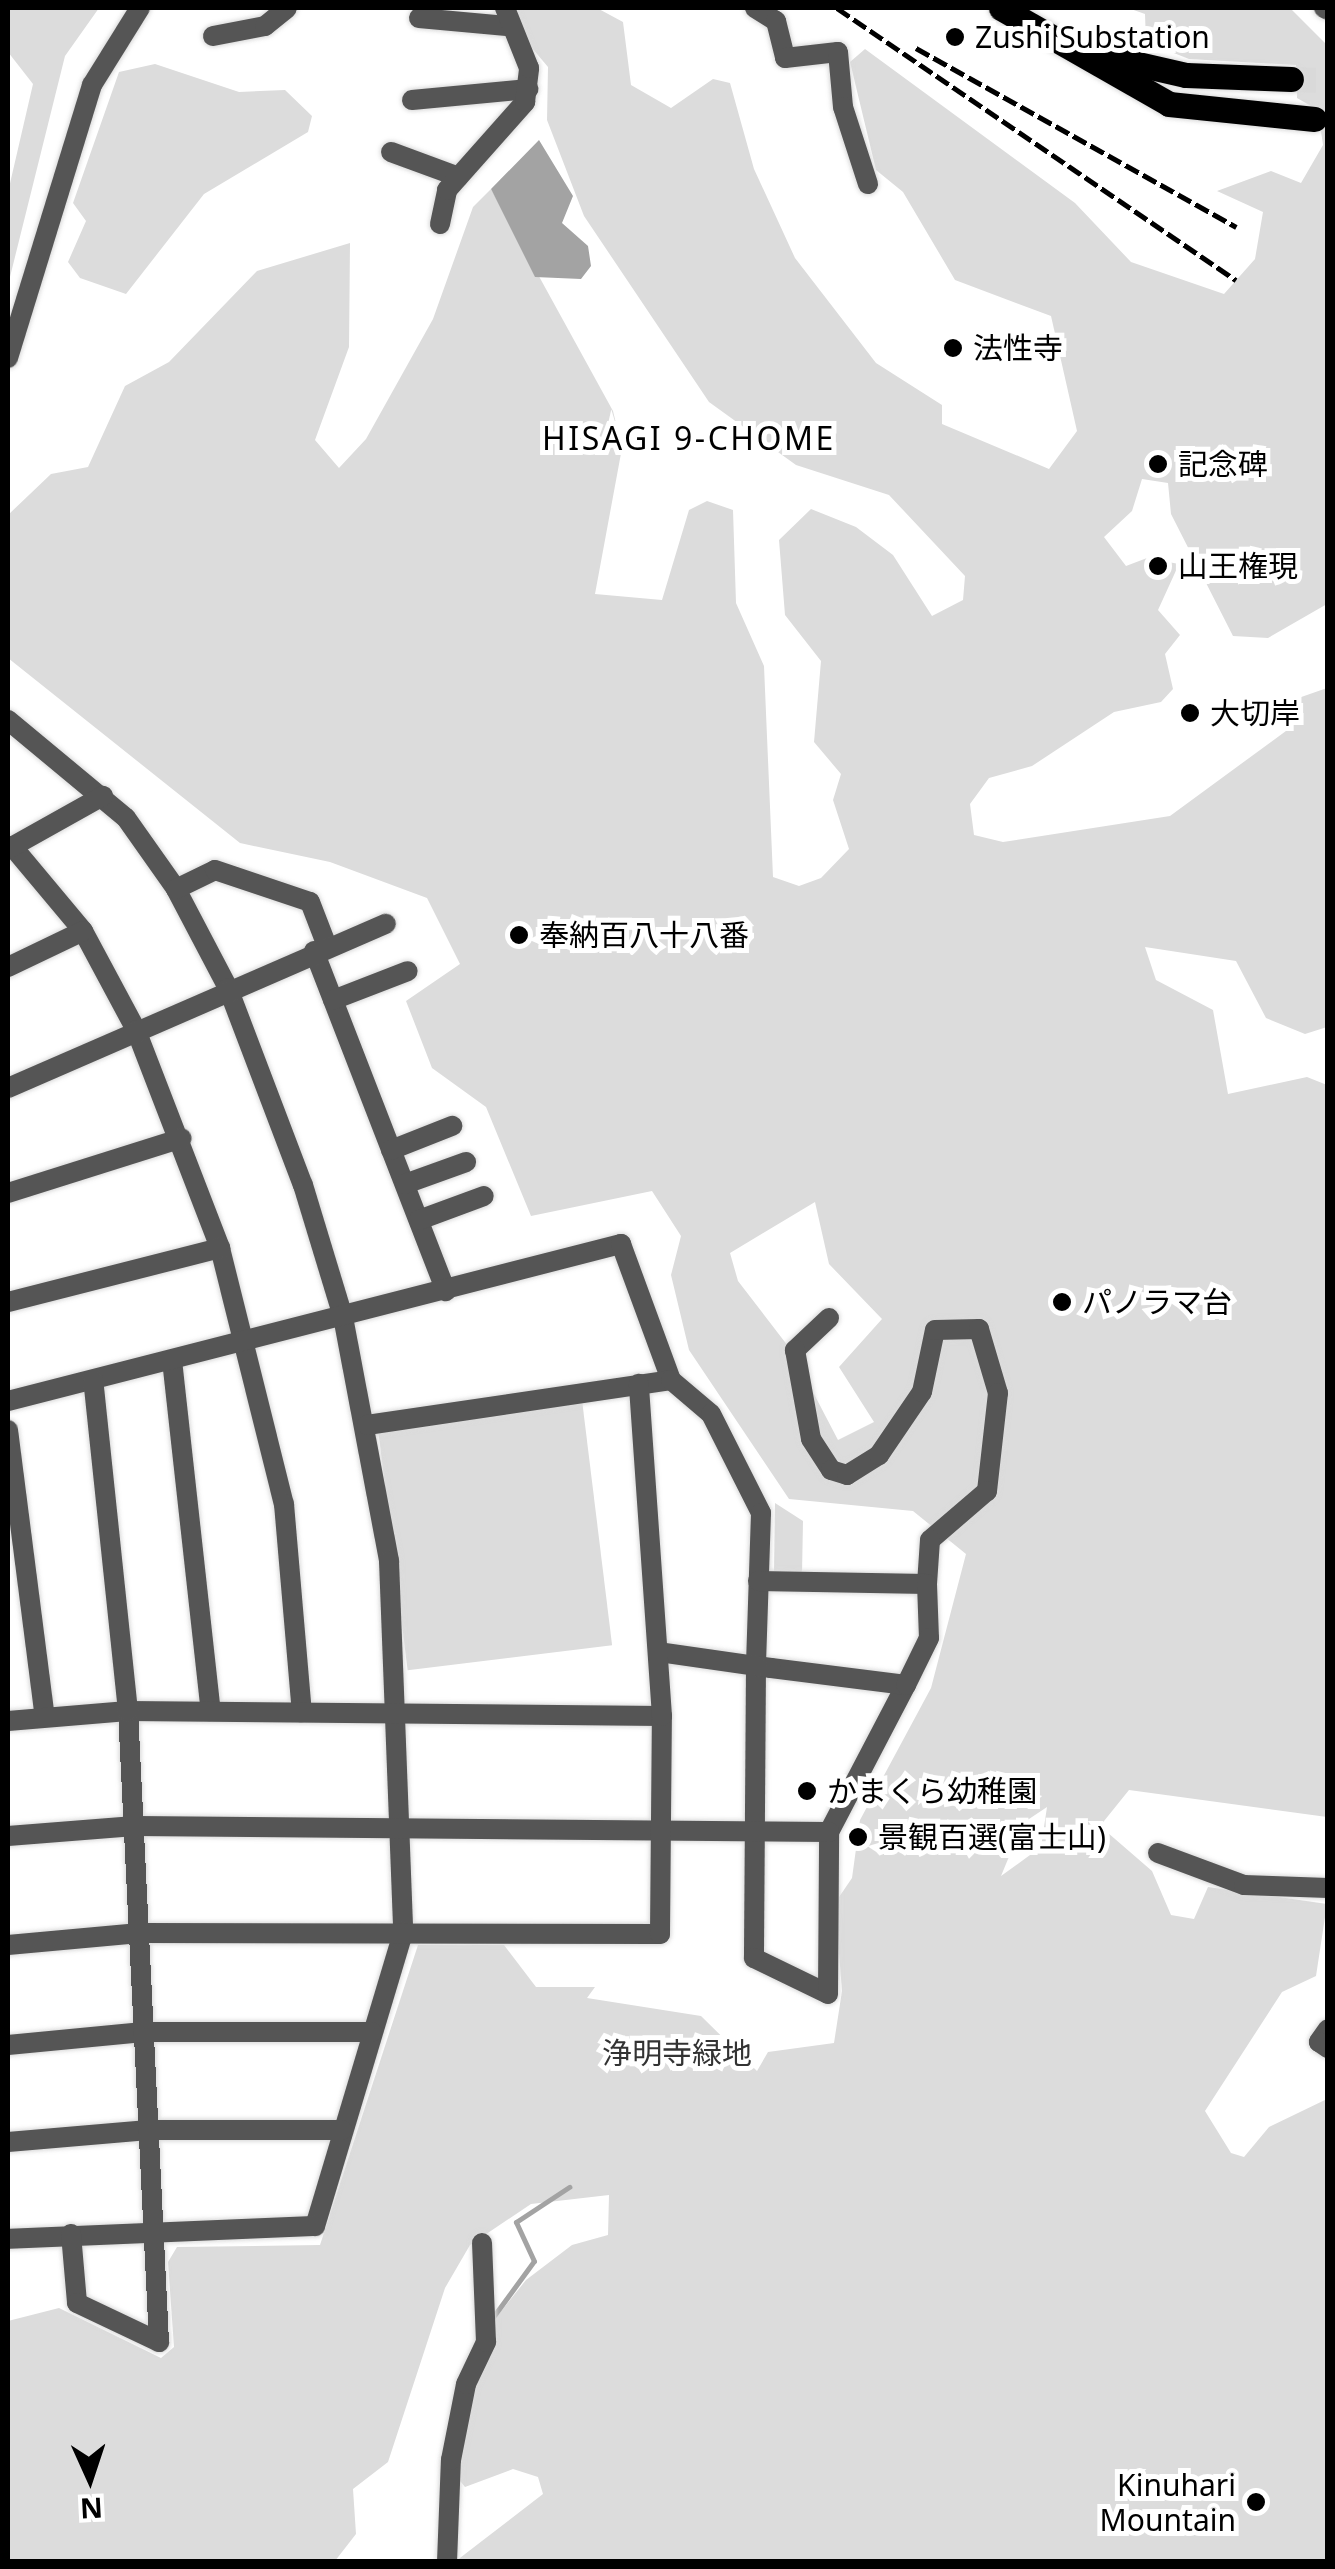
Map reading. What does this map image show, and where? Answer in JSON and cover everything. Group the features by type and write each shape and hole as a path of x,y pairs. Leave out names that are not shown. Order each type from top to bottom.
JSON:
{"main road":[{"path":"1000,8 1168,104 1314,119"},
{"path":"1061,44 1171,73 1291,79"}],"street":[{"path":"8,358 74,132 140,8"},
{"path":"213,36 265,26 287,8"},
{"path":"755,8 776,21 785,58 838,52 843,107 868,184"},
{"path":"419,18 506,17 529,68 528,88 518,116 459,177 440,224"},
{"path":"412,100 528,88"},
{"path":"391,152 459,177"},
{"path":"8,720 103,796 176,890 228,988 342,1317 367,1425 401,1712 404,1933 315,2226 153,2228 8,2239"},
{"path":"8,747 27,736"},
{"path":"103,796 10,848 83,931 136,1030 182,1138 220,1248 250,1340 284,1504 302,1712"},
{"path":"176,890 214,870 310,902 333,1000 446,1291"},
{"path":"8,1088 228,988 386,924"},
{"path":"8,966 83,931"},
{"path":"333,1000 408,971"},
{"path":"391,1150 452,1126"},
{"path":"8,1194 182,1138"},
{"path":"405,1184 466,1162"},
{"path":"419,1220 484,1196"},
{"path":"8,1401 621,1244 671,1380 711,1414 757,1496 754,1958 820,1997 828,1994 829,1832 929,1638 930,1540 987,1491 998,1393 979,1330 935,1330 922,1392 879,1454 847,1475 831,1470 812,1440 795,1350 829,1318"},
{"path":"8,1302 220,1248"},
{"path":"172,1360 211,1711"},
{"path":"70,2234 76,2303 159,2342 128,1712 93,1380"},
{"path":"367,1425 671,1380"},
{"path":"8,1945 139,1932 660,1934 662,1716 639,1384"},
{"path":"8,1430 45,1717"},
{"path":"758,1581 927,1584"},
{"path":"659,1652 906,1685"},
{"path":"8,1721 128,1712 211,1711 662,1716"},
{"path":"8,1836 134,1826 829,1832"},
{"path":"1158,1853 1244,1885 1328,1888"},
{"path":"1328,2029 1319,2042 1328,2048"},
{"path":"8,2045 144,2032 372,2032"},
{"path":"8,2142 148,2130 342,2130"},
{"path":"447,2562 452,2460 466,2384 486,2342 482,2243"}],"green space":[{"path":"8,8 99,8 65,56 8,285 8,192 33,84 8,52"},
{"name":"浄明寺緑地","path":"517,8 597,8 623,22 631,85 671,108 713,79 730,83 754,169 795,258 876,363 942,405 942,424 1049,469 1077,431 1051,316 955,280 903,192 876,170 850,62 865,49 1075,203 1131,262 1224,294 1255,259 1263,212 1217,191 1271,171 1301,183 1323,145 1318,110 1297,98 1296,65 1189,59 1146,42 1145,14 1128,8 1290,8 1327,45 1327,604 1268,638 1233,636 1171,514 1168,483 1142,479 1132,511 1104,537 1126,566 1147,558 1179,564 1158,610 1180,635 1165,654 1173,689 1161,702 1114,712 1032,766 989,778 970,804 974,835 1003,842 1170,816 1290,728 1287,702 1327,688 1327,1027 1305,1034 1266,1018 1236,961 1145,947 1156,980 1213,1010 1228,1094 1307,1077 1327,1085 1327,1817 1129,1790 1100,1826 1152,1871 1171,1915 1194,1919 1208,1887 1327,1904 1316,1976 1282,1992 1205,2111 1231,2153 1244,2157 1269,2127 1327,2099 1327,2561 456,2561 543,2494 538,2477 513,2469 465,2487 453,2472 487,2329 526,2280 572,2245 608,2235 609,2195 531,2204 470,2245 445,2288 388,2462 353,2489 356,2534 335,2561 8,2561 8,2321 59,2308 161,2358 174,2347 168,2262 177,2247 320,2245 418,1945 504,1945 536,1987 595,1987 587,1998 701,2016 757,2071 768,2052 834,2043 842,1991 835,1903 852,1878 860,1820 931,1688 966,1554 913,1511 789,1499 689,1350 671,1275 681,1236 652,1191 531,1216 486,1107 432,1068 406,1001 460,964 427,898 330,862 240,843 8,658 8,515 51,474 88,467 125,386 169,362 257,271 350,243 349,347 315,440 339,468 366,439 433,319 473,207 491,189 613,411 622,448 595,594 662,600 689,510 707,501 733,510 736,603 764,666 773,877 799,886 821,878 849,849 833,800 841,774 814,742 821,661 785,615 779,540 811,509 856,527 893,555 932,616 963,600 965,576 889,495 796,465 709,402 584,216 547,120 548,67 521,35","holes":["815,1202 829,1264 882,1319 839,1367 874,1422 838,1440 791,1350 738,1281 730,1253","1047,1807 1041,1847 1001,1876 1023,1823"]},
{"path":"155,64 239,92 285,90 312,116 308,132 204,194 126,294 80,278 68,262 86,221 73,203 119,72"},
{"path":"582,1400 612,1645 408,1670 378,1425"},
{"path":"775,1503 803,1521 802,1574 774,1572"}],"shaded area":[{"path":"539,140 573,196 562,223 588,246 591,266 581,279 535,277 491,189"}],"waterway":[{"path":"493,2317 534,2261 516,2222 569,2187"}],"tunnel":[{"path":"1291,79 1328,80"}],"railway":[{"path":"837,8 1236,280"},
{"path":"916,48 1236,227"}],"place":[{"name":"Zushi Substation","path":"955,37"},
{"name":"法性寺","path":"953,348"},
{"name":"記念碑","path":"1158,464"},
{"name":"山王権現","path":"1158,566"},
{"name":"大切岸","path":"1190,713"},
{"name":"奉納百八十八番","path":"519,935"},
{"name":"パノラマ台","path":"1062,1302"},
{"name":"かまくら幼稚園","path":"807,1791"},
{"name":"景観百選(富士山)","path":"858,1837"},
{"name":"Kinuhari Mountain","path":"1256,2502"}],"district":[{"name":"HISAGI 9-CHOME","path":"689,438"}]}
